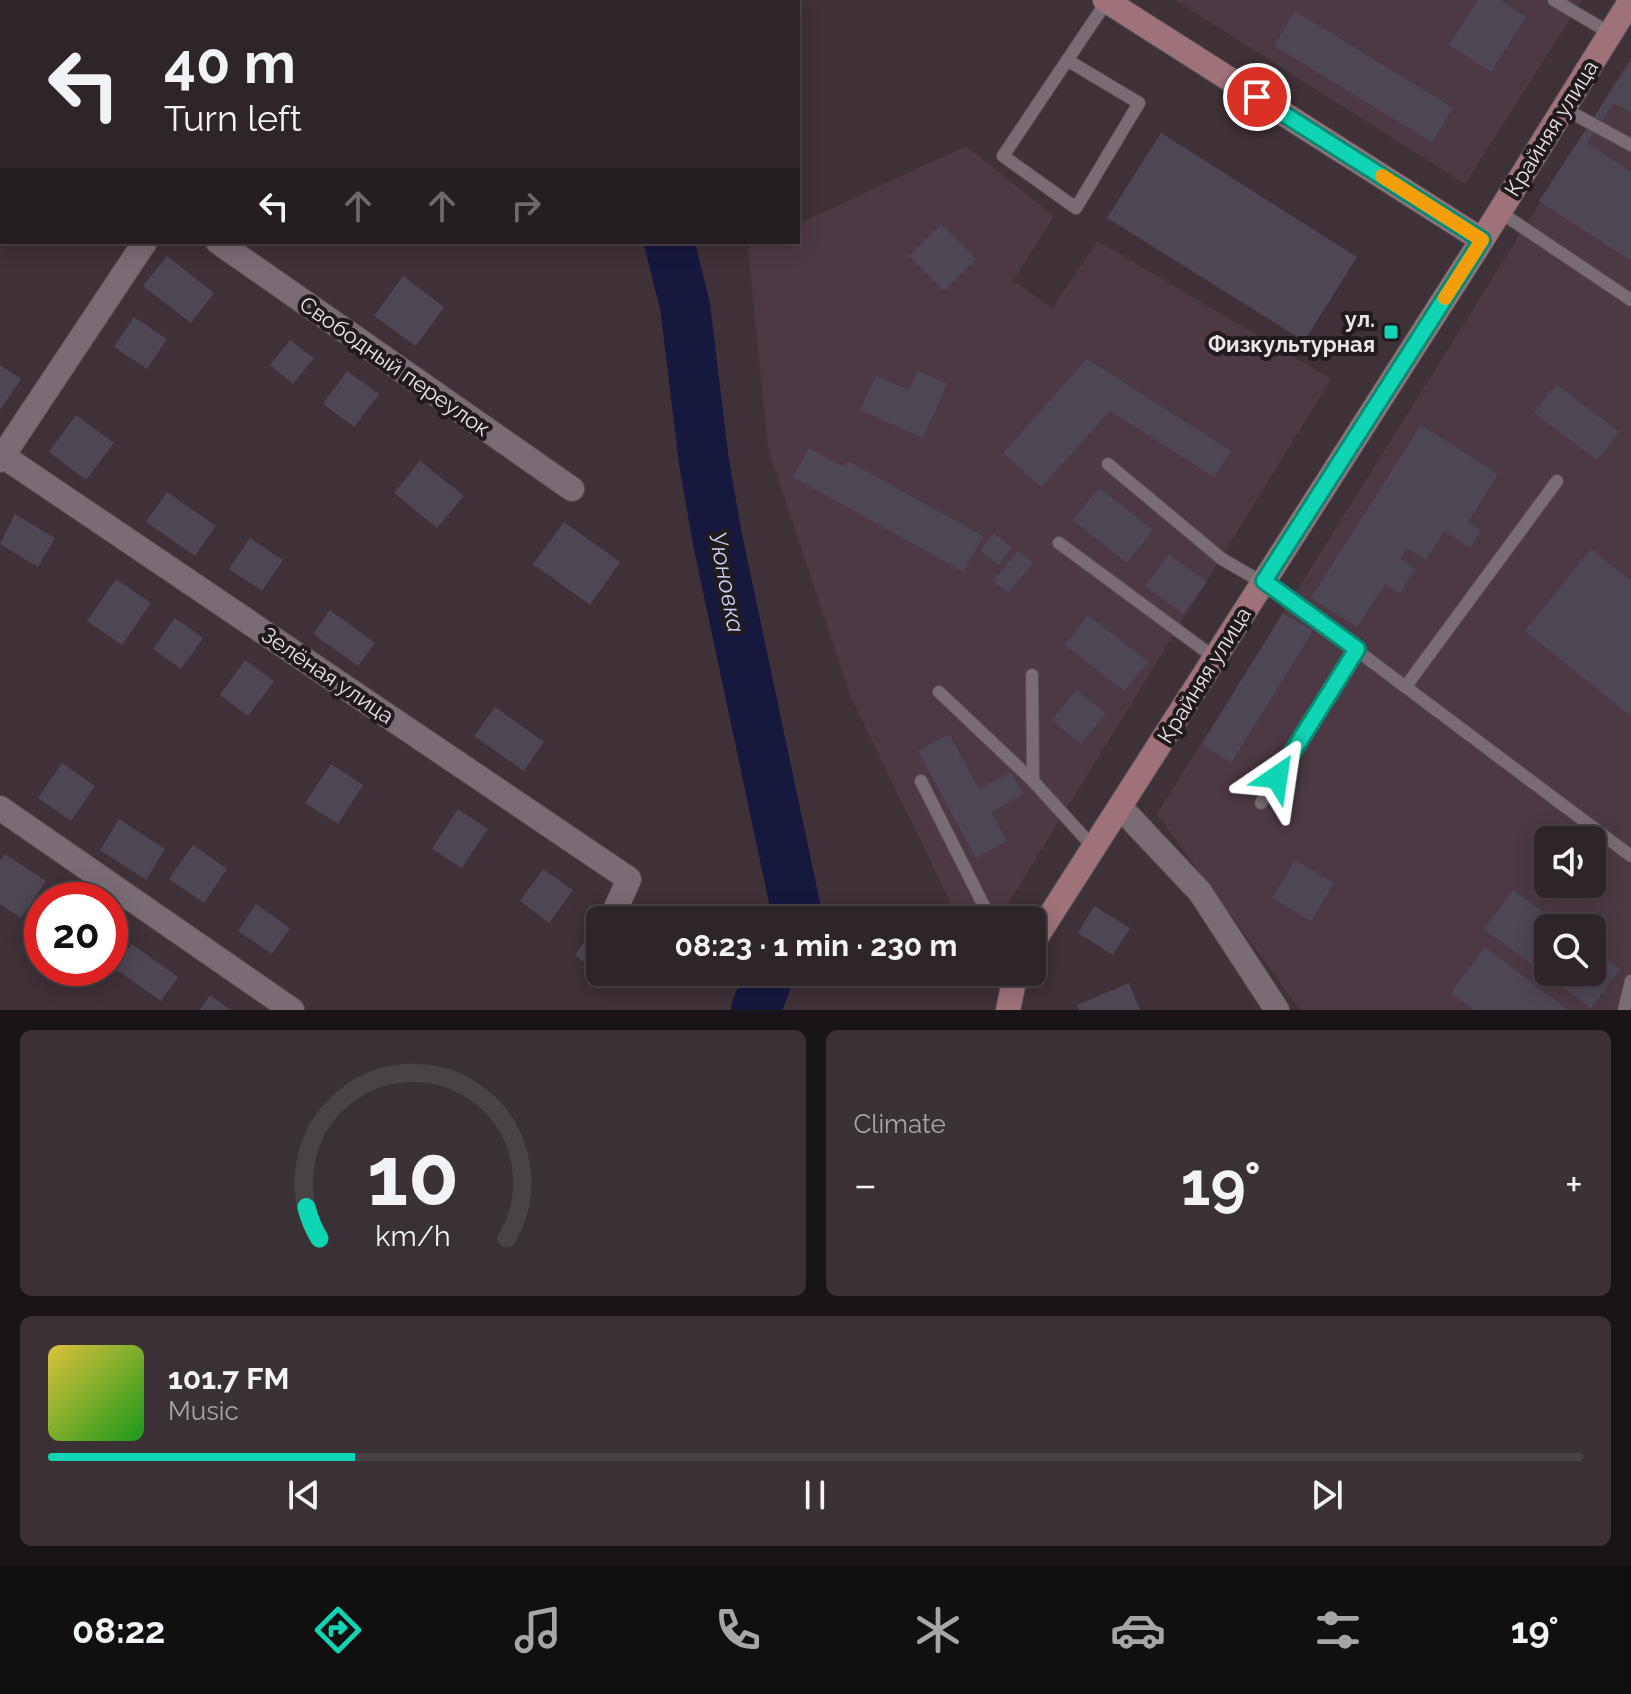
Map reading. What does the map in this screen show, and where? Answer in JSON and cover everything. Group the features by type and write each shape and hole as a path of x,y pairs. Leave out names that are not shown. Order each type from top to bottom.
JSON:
{"street":[{"name":"Крайняя улица","path":"1046,922 1500,212 1631,0"},
{"path":"1106,1 1482,240"},
{"path":"1,457 144,244"},
{"name":"Свободный переулок","path":"221,244 572,489"},
{"name":"Зелёная улица","path":"1,457 629,879 617,906"},
{"path":"1120,807 1200,892 1277,1010"},
{"path":"0,808 292,1010"},
{"path":"1008,1010 1013,986"}],"lane":[{"path":"1554,0 1610,33"},
{"path":"1067,60 1139,103 1076,208 1003,156 1106,1"},
{"path":"1563,108 1631,145"},
{"path":"1500,212 1631,300"},
{"path":"1108,464 1222,559 1264,581 1631,856"},
{"path":"1406,686 1557,481"},
{"path":"1059,543 1215,658"},
{"path":"1261,803 1357,649"},
{"path":"1032,675 1033,781"},
{"path":"939,692 1033,781 1094,848"},
{"path":"921,781 984,906"},
{"path":"1624,1010 1631,981"}],"shaded area":[{"path":"1175,0 1582,0 1465,184"},
{"path":"1631,57 1631,1010 1300,1010 1157,814"},
{"path":"966,146 1054,216 1013,281 1052,308 1098,241 1331,379 1007,906 952,906 850,695 768,448 748,248 756,244 800,244 800,223"}],"building":[{"path":"1478,0 1500,0 1526,17 1491,72 1449,45"},
{"path":"1295,11 1453,108 1432,142 1274,46"},
{"path":"1631,61 1631,114 1614,103 1587,143 1631,172 1631,261 1539,201"},
{"path":"1161,133 1357,257 1304,341 1107,218"},
{"path":"941,224 976,259 944,291 909,256"},
{"path":"167,256 214,293 191,323 143,286"},
{"path":"403,276 444,307 416,346 374,316"},
{"path":"134,317 167,339 147,369 114,347"},
{"path":"290,340 314,358 293,384 270,365"},
{"path":"1087,359 1231,451 1214,477 1110,411 1041,487 1003,453"},
{"path":"0,365 21,379 0,410"},
{"path":"347,371 379,394 354,427 323,404"},
{"path":"918,371 947,384 923,438 860,410 876,376 909,390"},
{"path":"1556,384 1619,432 1597,460 1534,413"},
{"path":"76,415 114,443 86,480 49,452"},
{"path":"1421,425 1498,474 1468,522 1481,530 1470,548 1444,531 1426,560 1407,548 1400,559 1415,569 1400,593 1385,584 1357,627 1311,598"},
{"path":"809,448 844,467 848,461 983,536 964,572 793,477"},
{"path":"420,461 464,496 437,528 394,493"},
{"path":"1099,488 1153,530 1127,563 1073,520"},
{"path":"167,492 216,526 195,556 146,522"},
{"path":"15,514 55,538 38,567 0,544"},
{"path":"564,522 620,562 590,605 533,564"},
{"path":"994,533 1012,548 998,565 980,550"},
{"path":"250,538 283,560 262,591 229,569"},
{"path":"1591,549 1631,581 1631,716 1525,631"},
{"path":"1018,551 1033,563 1008,593 993,581"},
{"path":"1169,554 1207,582 1183,614 1145,586"},
{"path":"116,579 151,603 122,645 87,621"},
{"path":"330,610 375,643 358,666 313,634"},
{"path":"1283,613 1313,631 1231,763 1202,744"},
{"path":"1088,615 1148,662 1124,691 1065,645"},
{"path":"175,618 203,638 181,669 153,649"},
{"path":"245,660 274,681 248,716 220,695"},
{"path":"1076,690 1106,713 1081,744 1052,720"},
{"path":"495,707 544,742 524,771 474,736"},
{"path":"949,734 979,789 1011,772 1023,794 991,812 1007,841 976,858 918,751"},
{"path":"62,763 95,786 71,821 38,798"},
{"path":"331,764 363,785 338,824 305,803"},
{"path":"458,809 488,829 462,868 432,849"},
{"path":"119,819 165,849 146,880 100,850"},
{"path":"193,845 227,869 204,903 169,879"},
{"path":"5,854 46,881 24,882 24,914 21,918 0,904 0,861"},
{"path":"1295,860 1334,883 1311,921 1272,898"},
{"path":"543,869 573,890 549,923 520,901"},
{"path":"1513,890 1546,914 1534,914 1534,966 1484,929"},
{"path":"256,904 290,928 272,954 238,931"},
{"path":"1094,906 1130,928 1113,955 1078,933"},
{"path":"586,940 586,963 575,955"},
{"path":"132,944 178,977 161,1001 128,978 128,949"},
{"path":"1485,947 1568,1010 1474,1010 1451,993"},
{"path":"1606,958 1620,969 1591,1008 1561,986 1606,986"},
{"path":"1129,983 1140,1010 1079,1010 1077,1005"},
{"path":"210,995 231,1010 200,1010"}],"waterway":[{"name":"Уюновка","path":"670,244 685,306 704,462 717,537 795,906"},
{"name":"Уюновка","path":"756,1010 765,986"}],"slow traffic":[{"path":"1382,176 1482,240 1445,298"}],"place":[{"name":"ул. Физкультурная","path":"1391,332"}],"route":[{"path":"1257,97 1482,240 1264,581 1357,649 1277,777"}]}
